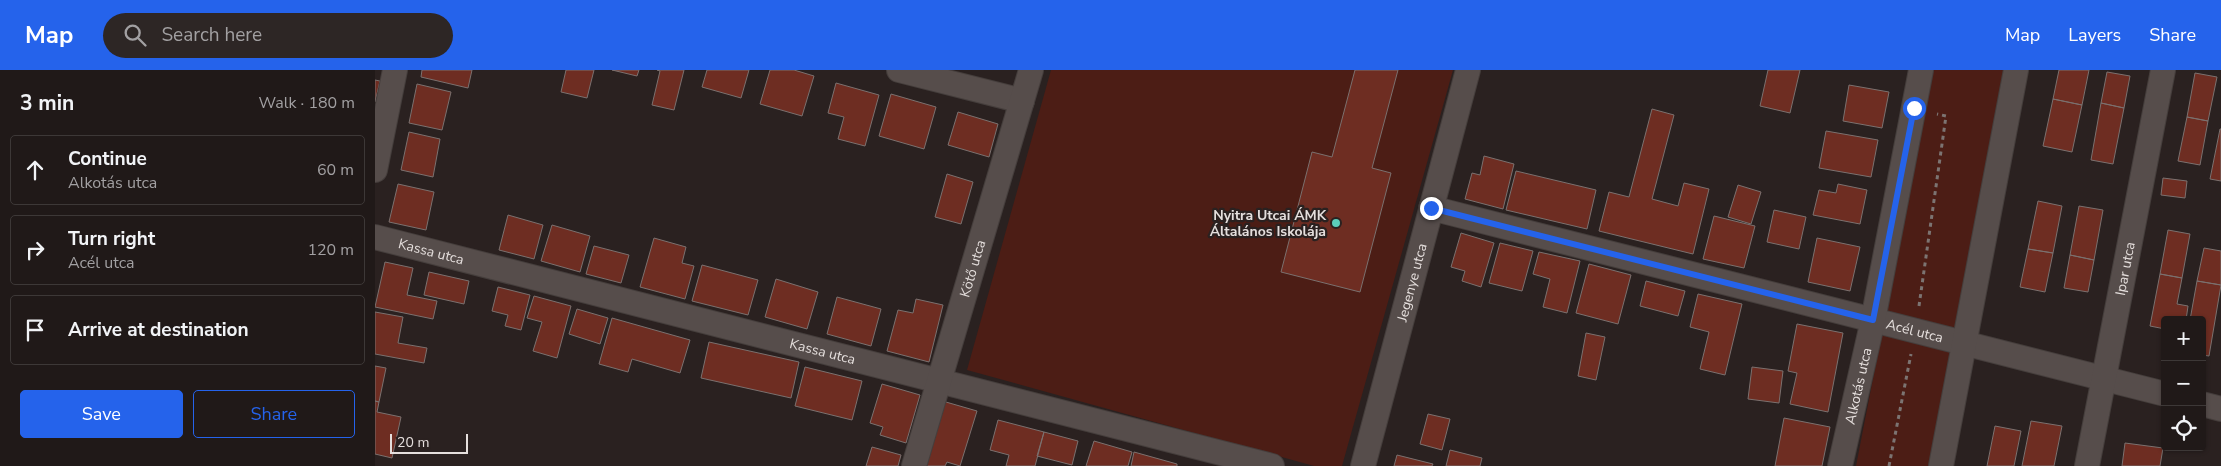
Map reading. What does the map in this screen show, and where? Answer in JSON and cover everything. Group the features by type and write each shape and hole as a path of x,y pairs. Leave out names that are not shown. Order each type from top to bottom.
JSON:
{"street":[{"path":"375,170 395,70"},
{"path":"899,70 1022,101"},
{"name":"Kötő utca","path":"915,466 1031,70"},
{"name":"Jegenye utca","path":"1363,466 1468,70"},
{"name":"Alkotás utca","path":"1840,466 1873,320 1921,70"},
{"path":"1941,466 1966,344 2017,70"},
{"name":"Ipar utca","path":"2087,466 2163,70"},
{"name":"Acél utca","path":"1431,208 2161,393"},
{"name":"Kassa utca","path":"375,237 1272,466"},
{"path":"2206,405 2221,408"}],"path":[{"path":"1889,466 1915,331 1946,116 1914,108"}],"shaded area":[{"path":"1051,70 1453,70 1342,466 1314,466 967,370"},
{"path":"1933,70 2006,70 1929,466 1856,466"}],"building":[{"path":"422,70 472,70 468,88 421,77"},
{"path":"566,70 594,70 587,98 561,92"},
{"path":"612,70 639,70 637,76"},
{"path":"657,70 684,70 674,110 652,105 660,71"},
{"path":"707,70 749,70 741,98 702,87"},
{"path":"770,70 794,70 814,76 802,116 760,104"},
{"name":"Nyitra Utcai ÁMK Általános Iskolája","path":"1355,70 1398,70 1372,168 1391,173 1360,292 1281,272 1312,152 1332,157"},
{"path":"1768,70 1800,70 1790,113 1760,106"},
{"path":"2059,70 2089,70 2082,105 2053,99"},
{"path":"2107,72 2130,76 2124,108 2101,103"},
{"path":"2195,73 2217,77 2208,121 2187,117"},
{"path":"375,80 380,81 375,102"},
{"path":"836,83 879,95 865,146 838,139 844,117 828,113"},
{"path":"417,84 451,92 442,130 409,123"},
{"path":"1849,85 1889,92 1882,128 1843,121"},
{"path":"891,94 936,107 924,149 879,136"},
{"path":"2053,99 2082,105 2072,152 2043,146"},
{"path":"2101,103 2124,108 2113,164 2091,160"},
{"path":"1652,109 1674,115 1652,199 1678,206 1684,183 1709,189 1693,254 1599,231 1609,192 1629,197"},
{"path":"958,112 998,124 989,157 948,145"},
{"path":"2187,117 2208,121 2200,165 2178,161"},
{"path":"2221,129 2221,181 2210,179"},
{"path":"1826,131 1878,140 1871,177 1819,168"},
{"path":"409,132 440,139 433,177 401,170"},
{"path":"1484,156 1514,164 1503,209 1465,199 1472,173 1480,175"},
{"path":"1516,171 1596,190 1587,229 1506,210"},
{"path":"947,174 973,182 961,224 935,217"},
{"path":"2163,178 2187,181 2185,198 2161,195"},
{"path":"398,184 434,192 426,230 389,222"},
{"path":"1838,184 1867,190 1860,224 1813,215 1819,190 1836,193"},
{"path":"1738,185 1761,192 1751,224 1728,217"},
{"path":"2038,201 2062,206 2053,253 2028,249"},
{"path":"2079,206 2103,210 2094,260 2070,255"},
{"path":"1774,210 1806,217 1799,249 1767,242"},
{"path":"508,215 543,225 534,259 499,250"},
{"path":"1714,216 1755,226 1744,268 1703,259"},
{"path":"552,225 590,236 580,272 541,261"},
{"path":"2168,230 2190,234 2182,278 2160,274"},
{"path":"1461,233 1494,243 1481,287 1462,281 1465,271 1451,267"},
{"path":"654,238 686,247 682,263 694,266 685,299 640,287"},
{"path":"1817,238 1860,247 1850,291 1808,282"},
{"path":"1500,243 1533,251 1522,291 1489,283"},
{"path":"594,246 629,255 621,283 586,274"},
{"path":"2204,248 2221,251 2221,285 2197,281"},
{"path":"2028,249 2053,253 2045,292 2020,287"},
{"path":"1539,252 1580,261 1567,313 1543,307 1550,279 1533,274"},
{"path":"2070,255 2094,260 2088,292 2064,288"},
{"path":"385,262 413,268 407,295 437,301 433,319 375,307"},
{"path":"1589,264 1631,275 1618,324 1576,313"},
{"path":"702,265 758,280 748,315 692,301"},
{"path":"429,272 469,281 464,304 424,295"},
{"path":"2160,274 2182,278 2177,304 2188,306 2187,316 2161,316 2161,328 2150,326"},
{"path":"776,279 818,292 807,329 765,317"},
{"path":"1646,281 1685,291 1678,316 1640,306"},
{"path":"2197,281 2221,285 2209,356 2206,356 2206,316 2191,316"},
{"path":"498,287 530,295 521,330 505,326 508,315 492,311"},
{"path":"1698,294 1742,304 1725,375 1700,369 1709,332 1690,327"},
{"path":"534,296 571,306 557,358 533,351 542,322 527,318"},
{"path":"837,297 881,309 871,346 827,334"},
{"path":"916,299 943,305 929,362 887,351 898,310 913,313"},
{"path":"577,309 608,318 600,344 569,334"},
{"path":"375,312 403,317 398,343 427,348 424,363 375,354"},
{"path":"612,318 690,340 680,373 632,359 628,372 599,364"},
{"path":"1797,324 1843,333 1828,412 1790,404 1797,373 1788,371"},
{"path":"1586,333 1605,337 1596,380 1578,376"},
{"path":"709,342 799,362 791,398 701,378"},
{"path":"375,366 386,368 379,402 375,401"},
{"path":"805,367 862,381 852,420 795,406"},
{"path":"1752,367 1783,371 1779,403 1748,399"},
{"path":"882,384 920,395 906,443 880,435 883,427 870,423"},
{"path":"939,400 977,411 960,466 947,462 945,466 918,466"},
{"path":"375,401 379,402 377,412 401,417 392,458 375,454"},
{"path":"1428,414 1450,419 1442,450 1420,444"},
{"path":"1784,418 1830,427 1822,466 1775,466"},
{"path":"998,420 1044,432 1035,466 1006,466 1009,455 990,450"},
{"path":"2031,421 2062,426 2054,466 2022,466"},
{"path":"1995,426 2021,431 2014,466 1987,466"},
{"path":"1044,432 1078,441 1072,465 1037,456"},
{"path":"1094,441 1132,452 1128,466 1086,466"},
{"path":"2125,443 2161,448 2162,451 2160,466 2122,466"},
{"path":"872,447 901,455 898,466 866,466"},
{"path":"1450,450 1482,458 1480,466 1446,466"},
{"path":"1134,452 1177,464 1177,466 1131,466"},
{"path":"1397,455 1433,464 1432,466 1394,466"}],"place":[{"name":"Nyitra Utcai ÁMK Általános Iskolája","path":"1336,223"}],"route":[{"path":"1431,208 1873,320 1914,108"}]}
